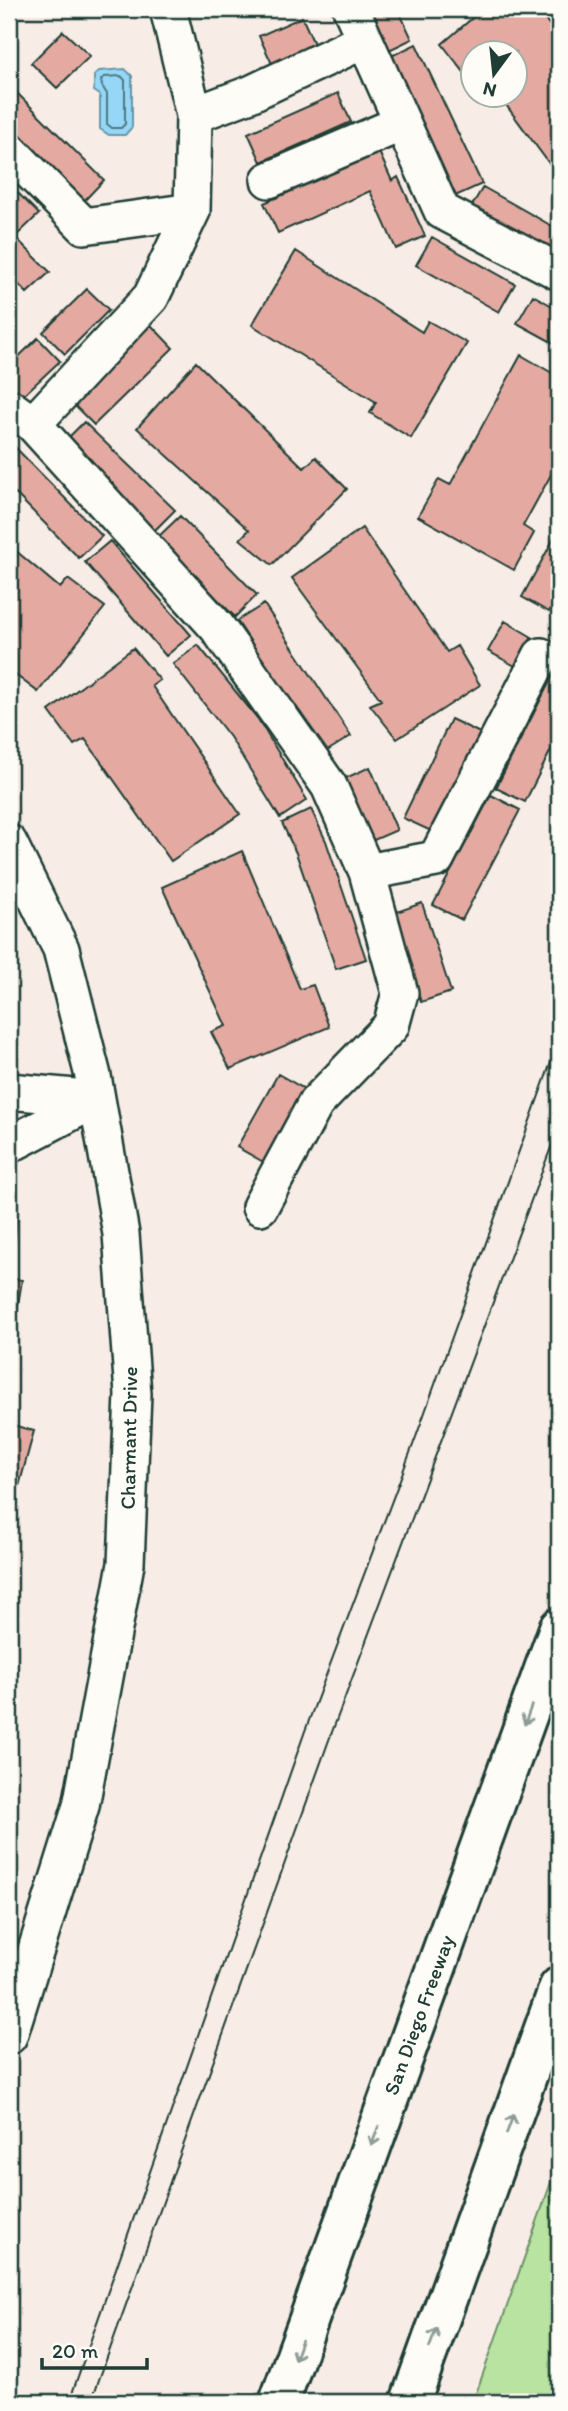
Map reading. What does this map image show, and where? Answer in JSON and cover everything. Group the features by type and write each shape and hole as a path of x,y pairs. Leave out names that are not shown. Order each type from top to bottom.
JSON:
{"highway":[{"name":"San Diego Freeway","path":"279,2402 559,1628"},
{"path":"410,2402 559,1987"}],"street":[{"path":"167,9 194,115 192,211 151,297 21,415 217,626 329,786 367,872 400,993 391,1026 316,1103 260,1207"},
{"path":"194,115 250,93 358,24 442,211 559,272"},
{"path":"269,180 402,122"},
{"path":"9,150 84,226 192,211"},
{"path":"367,872 436,859 541,656"},
{"name":"Charmant Drive","path":"9,843 61,949 93,1076 121,1234 133,1394 126,1564 81,1806 9,2036"},
{"path":"9,1091 97,1099"},
{"path":"9,1146 97,1099"}],"green space":[{"path":"559,2160 559,2402 473,2402"}],"water":[{"path":"125,69 132,76 132,127 125,135 109,135 100,129 100,95 94,91 94,76 99,71"}],"building":[{"path":"363,9 398,9 412,39 383,53"},
{"path":"483,9 554,9 544,18 559,36 559,177 508,108 530,108 530,38 460,38 460,67 442,44"},
{"path":"302,17 315,46 273,66 259,36"},
{"path":"63,31 90,56 57,88 31,63"},
{"path":"416,44 482,184 451,198 385,59"},
{"path":"9,85 104,180 82,203 9,130"},
{"path":"338,93 351,122 261,162 248,133"},
{"path":"379,152 392,181 398,177 425,236 396,249 370,191 278,233 264,203"},
{"path":"9,184 39,214 15,237 50,272 27,293 9,275"},
{"path":"483,187 559,230 559,266 467,214"},
{"path":"432,237 515,284 499,312 416,265"},
{"path":"296,251 422,332 428,321 467,343 411,438 370,413 376,402 252,325"},
{"path":"87,289 109,310 65,354 43,332"},
{"path":"533,295 559,310 559,346 517,323"},
{"path":"151,325 173,348 94,425 71,402"},
{"path":"38,338 60,361 13,405 9,400 9,366"},
{"path":"521,355 559,377 559,460 523,526 534,533 514,570 418,516 439,479 450,485"},
{"path":"196,362 304,468 316,457 347,489 272,565 240,539 249,530 137,428"},
{"path":"84,422 175,510 152,533 62,444"},
{"path":"9,441 102,536 79,558 9,487"},
{"path":"180,516 257,595 235,617 157,538"},
{"path":"362,528 447,652 457,646 480,685 397,739 370,705 381,700 292,578"},
{"path":"559,529 559,594 549,612 522,597"},
{"path":"110,541 191,635 166,656 85,562"},
{"path":"9,545 60,588 68,579 105,607 38,692 9,670"},
{"path":"264,604 351,736 324,753 237,621"},
{"path":"505,621 532,637 515,666 488,651"},
{"path":"198,645 258,719 307,800 280,818 230,737 173,664"},
{"path":"133,648 160,680 152,686 240,814 171,861 85,739 74,745 49,711"},
{"path":"552,677 559,680 559,734 525,802 496,788"},
{"path":"451,719 480,733 431,831 403,818"},
{"path":"370,767 397,830 367,843 339,781"},
{"path":"491,795 520,810 462,920 433,905"},
{"path":"311,809 326,841 366,959 336,969 296,853 282,823"},
{"path":"242,851 300,989 313,985 329,1027 230,1069 211,1032 226,1026 162,887"},
{"path":"422,903 451,992 421,1002 391,914"},
{"path":"278,1074 306,1090 265,1163 237,1147"},
{"path":"9,1219 17,1219 13,1260 9,1259"},
{"path":"9,1278 22,1280 16,1317 9,1315"},
{"path":"9,1424 34,1431 9,1523"}],"tram line":[{"path":"69,2402 305,1731 416,1437 559,1040"},
{"path":"91,2402 329,1740 559,1126"}]}
